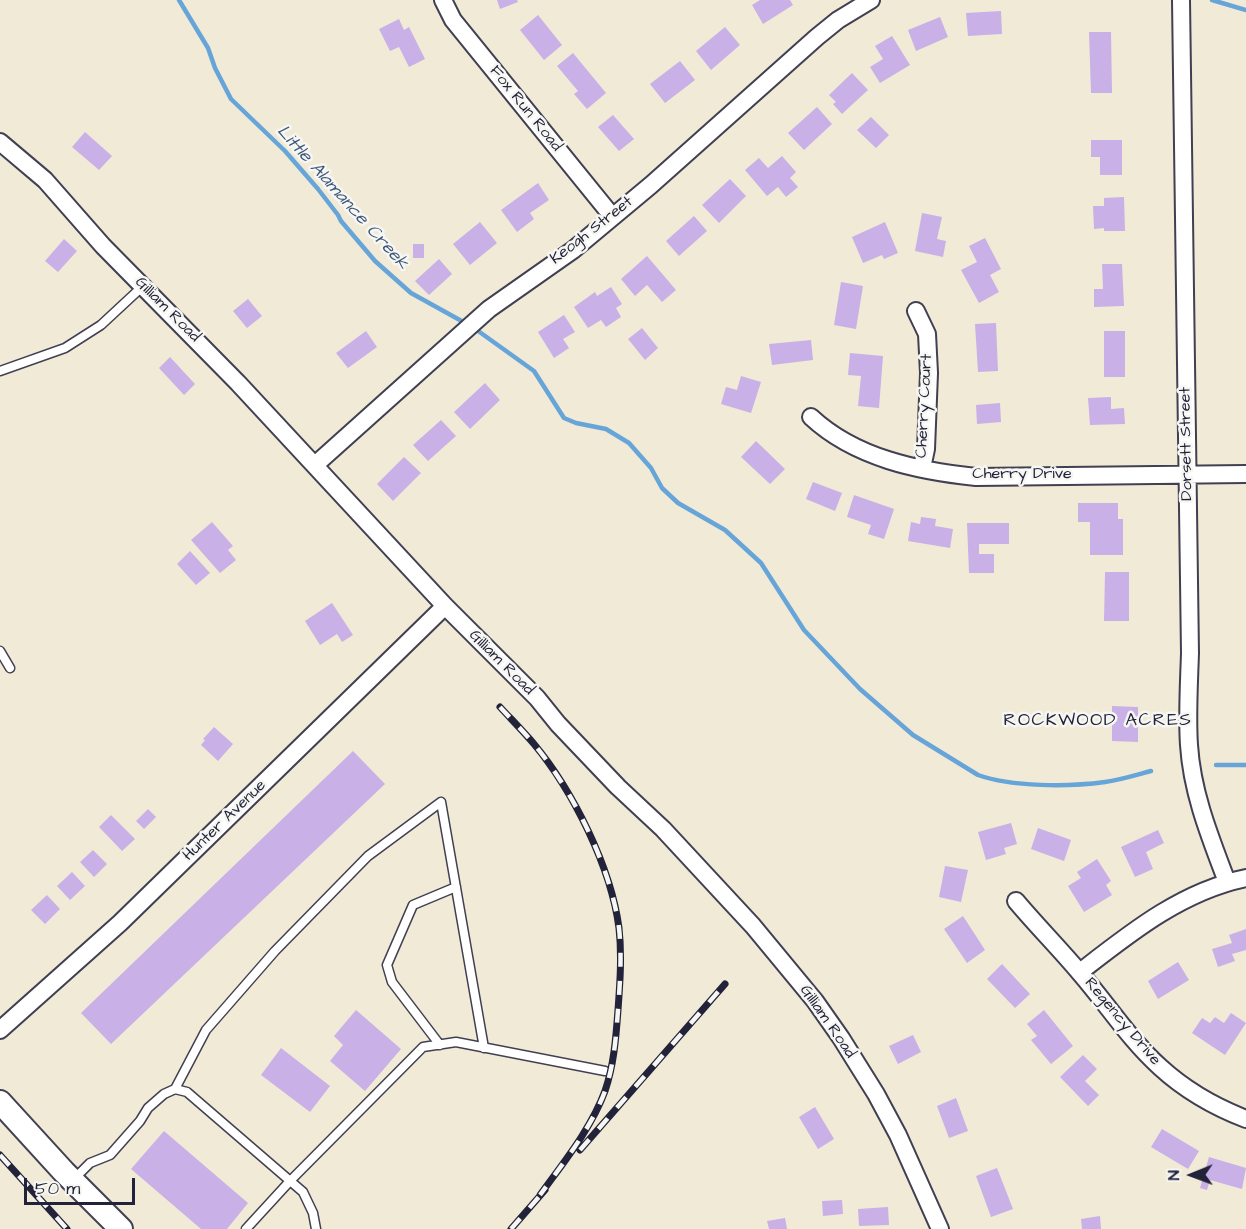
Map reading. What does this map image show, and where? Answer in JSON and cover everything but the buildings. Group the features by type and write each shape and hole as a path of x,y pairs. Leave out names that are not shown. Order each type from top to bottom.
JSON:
{"street":[{"name":"Fox Run Road","path":"443,0 453,20 612,216"},
{"name":"Keogh Street","path":"315,465 489,309 573,250 651,185 817,36 871,0"},
{"name":"Dorsett Street","path":"1181,0 1190,653 1189,746 1201,812 1227,882"},
{"name":"Gilliam Road","path":"0,142 45,180 103,246 315,465 445,606 537,698 611,779 670,837 753,926 841,1038 882,1104 940,1229"},
{"name":"Cherry Court","path":"916,311 927,334 929,373 926,449 922,468"},
{"name":"Cherry Drive","path":"812,417 836,437 858,449 896,462 945,474 976,477 1246,474"},
{"name":"Hunter Avenue","path":"0,1030 120,923 445,606"},
{"path":"1080,972 1154,916 1227,882 1246,878"},
{"name":"Regency Drive","path":"1016,901 1080,972 1122,1026 1160,1068 1199,1096 1246,1119"},
{"path":"0,1102 72,1181 122,1229"}],"lane":[{"path":"0,371 65,348 101,325 143,286"},
{"path":"0,651 10,668"},
{"path":"176,1089 206,1030 275,951 368,856 441,802 484,1048"},
{"path":"440,1045 392,982 387,965 413,905 456,887"},
{"path":"246,1229 290,1181 423,1047 456,1042 605,1071"},
{"path":"72,1181 90,1163 110,1155 140,1121 148,1108 164,1094 176,1089 187,1092 303,1192 313,1213 316,1229"}],"waterway":[{"name":"Little Alamance Creek","path":"179,0 208,48 215,68 231,99 285,151 375,261 411,293 467,324"},
{"path":"1212,0 1246,10"},
{"name":"Little Alamance Creek","path":"474,328 534,371 564,418 606,429 629,443 651,468 662,488 678,503 725,530 761,563 804,630 860,689 913,735 978,775 1007,782 1040,785 1090,784 1151,771"},
{"name":"Little Alamance Creek","path":"1216,765 1246,765"}],"railway":[{"path":"500,707 549,763 576,807 608,880 620,938 620,979 613,1061 605,1091 584,1132 540,1195"},
{"path":"580,1150 725,984"},
{"path":"0,1155 67,1229"},
{"path":"511,1229 545,1190"}],"district":[{"name":"ROCKWOOD ACRES","path":"1098,721"}]}
